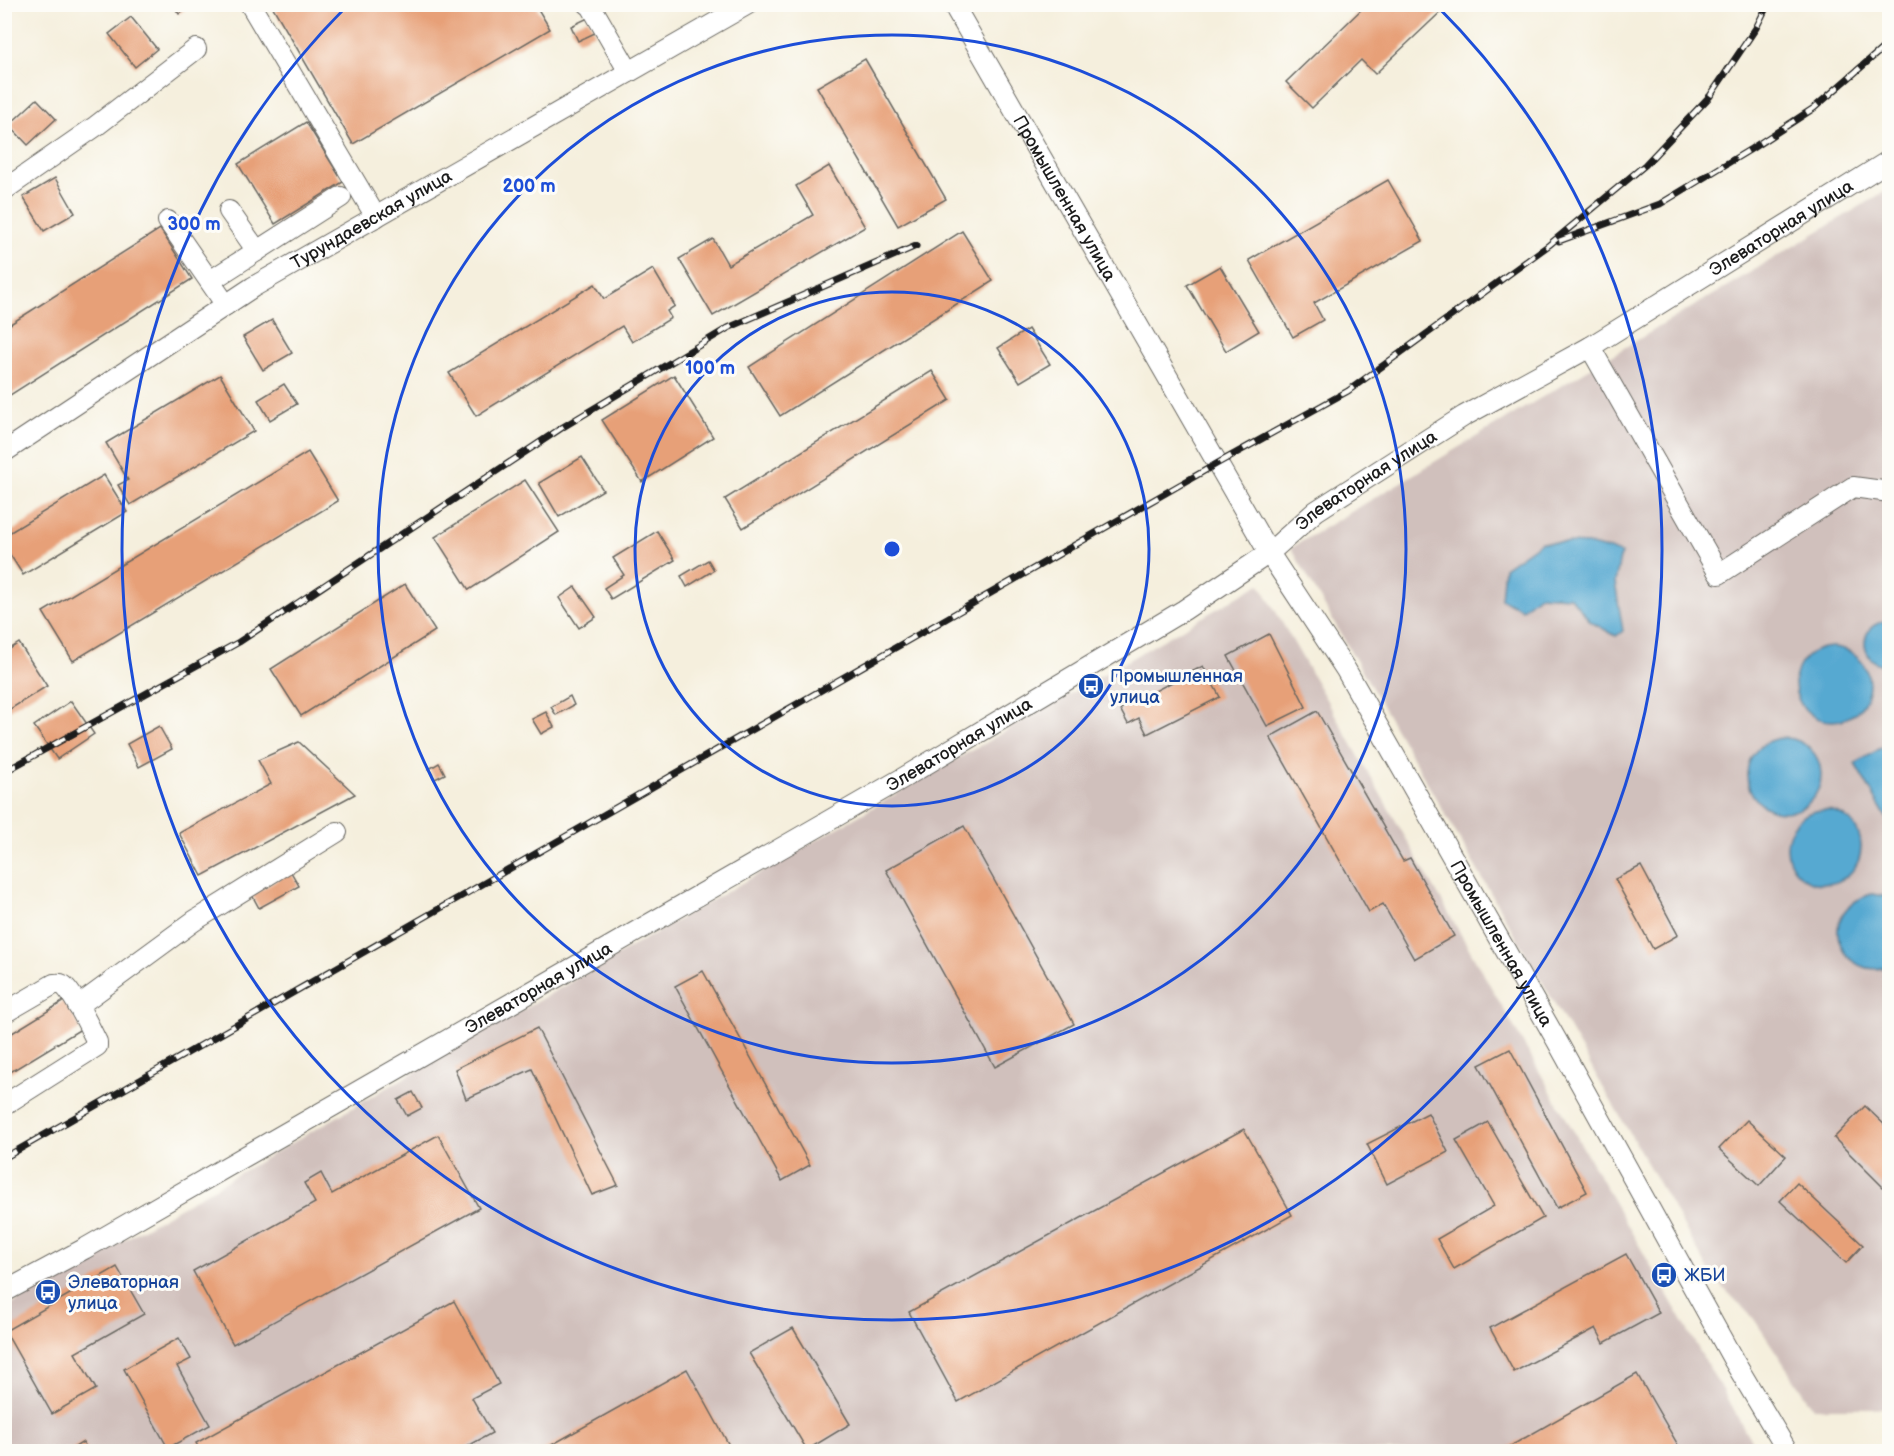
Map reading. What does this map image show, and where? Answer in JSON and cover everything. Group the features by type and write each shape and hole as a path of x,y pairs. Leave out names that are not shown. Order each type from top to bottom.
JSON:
{"street":[{"path":"250,4 376,217"},
{"path":"588,4 629,72"},
{"name":"Турундаевская улица","path":"4,452 253,287 748,4"},
{"name":"Промышленная улица","path":"953,4 1269,553 1346,670 1557,1041 1734,1361 1788,1452"},
{"path":"4,190 96,126 196,49"},
{"name":"Элеваторная улица","path":"4,1292 84,1249 903,778 1184,610 1269,553 1316,511 1434,435 1464,416 1590,347 1890,160"},
{"path":"210,281 340,197"},
{"path":"229,211 257,250"},
{"path":"168,221 226,305"},
{"path":"1590,347 1719,573 1853,487 1890,492"},
{"path":"78,1006 194,921 338,832"},
{"path":"4,1013 54,984 60,983 66,987 78,1006 98,1046 4,1105"}],"shaded area":[{"path":"1889,189 1889,1408 1813,1408 1754,1319 1713,1277 1291,548"},
{"path":"1260,584 1757,1451 5,1451 4,1309"}],"water":[{"path":"1541,542 1588,544 1621,553 1615,582 1623,631 1616,636 1591,622 1570,597 1539,595 1522,609 1501,599 1504,568"},
{"path":"1884,621 1889,622 1890,665 1876,663 1871,659 1865,647 1867,634 1871,628"},
{"path":"1832,647 1853,653 1863,663 1869,684 1863,705 1853,715 1832,721 1811,715 1801,705 1795,684 1801,663 1811,653"},
{"path":"1784,738 1805,744 1815,754 1821,775 1815,796 1805,806 1784,812 1763,806 1753,796 1747,775 1753,754 1763,744"},
{"path":"1889,743 1889,822 1855,764"},
{"path":"1824,810 1845,816 1855,826 1861,847 1855,868 1845,878 1824,884 1803,878 1793,868 1787,847 1793,826 1803,816"},
{"path":"1872,894 1889,897 1890,965 1874,969 1860,965 1848,957 1840,945 1838,930 1842,916 1853,903"}],"building":[{"path":"172,4 191,4 179,14"},
{"path":"271,4 535,4 550,29 353,144"},
{"path":"1374,4 1449,4 1375,74 1361,60 1312,108 1286,82 1366,5 1370,9"},
{"path":"131,17 157,49 135,67 109,34"},
{"path":"588,18 595,33 578,41 571,26"},
{"path":"865,59 946,199 898,226 817,87"},
{"path":"37,99 56,119 28,145 9,125"},
{"path":"306,122 343,182 275,224 238,164"},
{"path":"829,166 865,227 713,316 679,259 713,239 728,265 813,215 796,186"},
{"path":"55,178 75,213 44,231 23,197"},
{"path":"1388,180 1423,241 1314,303 1323,320 1293,337 1249,260"},
{"path":"160,229 192,279 4,399 4,328"},
{"path":"962,231 993,281 780,416 749,367"},
{"path":"1220,266 1259,331 1226,351 1187,285"},
{"path":"653,269 675,306 667,311 671,318 632,342 622,326 476,416 449,373 595,284 604,299"},
{"path":"272,320 292,353 263,370 243,337"},
{"path":"1028,329 1050,364 1020,382 998,348"},
{"path":"932,371 950,400 743,528 725,499"},
{"path":"220,375 254,431 130,505 118,485 128,480 106,443"},
{"path":"674,375 713,437 642,482 602,420"},
{"path":"284,384 297,404 270,420 258,400"},
{"path":"308,452 338,501 73,661 43,612"},
{"path":"582,457 603,490 559,517 539,483"},
{"path":"104,475 127,512 23,575 4,545 4,536"},
{"path":"525,480 559,532 469,590 435,537"},
{"path":"657,531 675,560 611,599 604,588 624,575 613,558"},
{"path":"708,560 714,570 687,587 681,576"},
{"path":"405,584 435,631 301,716 271,669"},
{"path":"575,587 596,617 579,628 559,598"},
{"path":"1269,634 1306,707 1267,726 1228,656"},
{"path":"19,643 47,686 4,713 4,653"},
{"path":"1203,666 1220,697 1147,734 1139,718 1128,724 1120,709"},
{"path":"570,696 574,705 556,715 551,707"},
{"path":"71,701 94,734 57,759 34,726"},
{"path":"1317,711 1403,861 1410,858 1454,936 1414,959 1383,904 1369,912 1270,737"},
{"path":"546,712 554,727 541,734 532,719"},
{"path":"159,726 172,749 139,767 127,744"},
{"path":"299,742 355,794 202,876 179,833 271,784 258,760"},
{"path":"439,763 445,774 435,779 429,769"},
{"path":"964,826 1074,1024 995,1067 886,870"},
{"path":"1641,866 1678,935 1653,949 1615,879"},
{"path":"291,872 299,886 259,908 252,895"},
{"path":"703,971 810,1165 782,1181 675,986"},
{"path":"64,1001 81,1029 4,1076 4,1038"},
{"path":"537,1028 618,1185 592,1195 532,1069 466,1099 455,1069"},
{"path":"1510,1049 1587,1192 1557,1208 1479,1065"},
{"path":"413,1092 422,1108 407,1116 398,1100"},
{"path":"1865,1106 1890,1130 1890,1188 1887,1191 1834,1138"},
{"path":"1428,1113 1448,1152 1387,1184 1367,1144"},
{"path":"1747,1120 1786,1156 1759,1186 1719,1149"},
{"path":"1488,1122 1543,1218 1454,1269 1437,1239 1494,1206 1456,1140"},
{"path":"1244,1129 1292,1215 958,1402 909,1312"},
{"path":"438,1135 479,1208 233,1344 193,1271 315,1203 304,1183 321,1173 332,1194"},
{"path":"1797,1183 1863,1245 1846,1263 1780,1201"},
{"path":"1626,1254 1659,1313 1604,1343 1596,1328 1514,1372 1490,1328"},
{"path":"117,1267 144,1314 75,1353 96,1389 52,1414 5,1331"},
{"path":"454,1301 499,1384 472,1398 492,1433 457,1452 201,1452 196,1443"},
{"path":"793,1328 850,1424 807,1450 749,1353"},
{"path":"179,1338 191,1359 177,1366 210,1425 168,1448 124,1369"},
{"path":"687,1369 730,1447 722,1452 539,1452"},
{"path":"1637,1374 1682,1452 1500,1452"},
{"path":"83,1442 89,1452 67,1452"}],"railway":[{"path":"4,1158 1218,463 1348,391 1549,245 1645,165 1710,96 1756,28 1768,4"},
{"path":"1559,241 1660,204 1814,108 1890,42"},
{"path":"4,772 239,642 563,427 728,328 916,246"}],"place":[{"name":"Промышленная улица","path":"1091,686"},
{"name":"ЖБИ","path":"1664,1275"},
{"name":"Элеваторная улица","path":"48,1292"}]}
